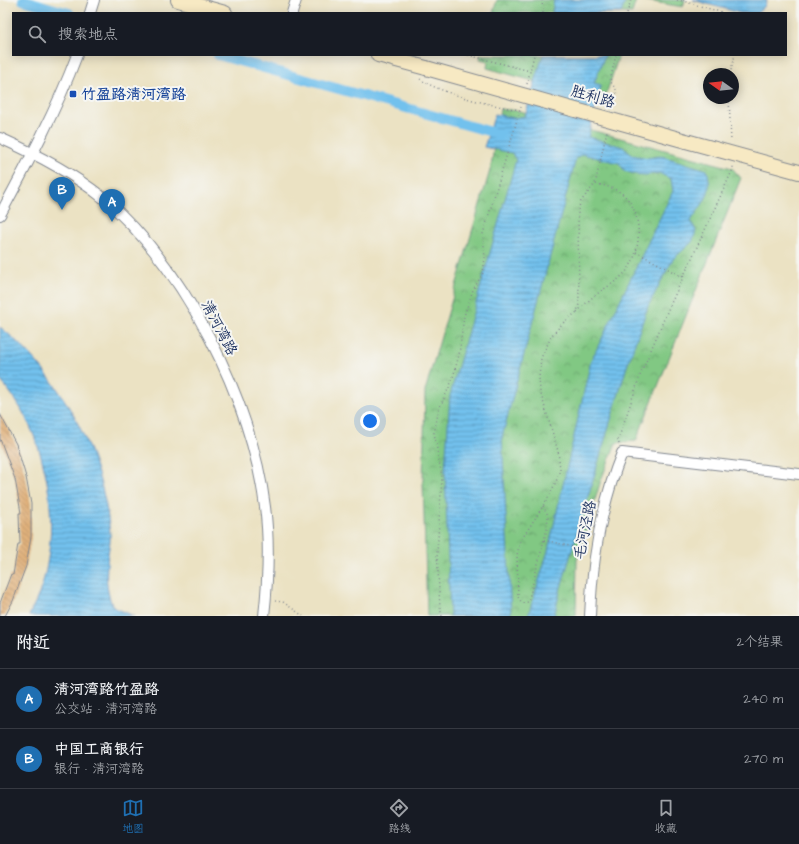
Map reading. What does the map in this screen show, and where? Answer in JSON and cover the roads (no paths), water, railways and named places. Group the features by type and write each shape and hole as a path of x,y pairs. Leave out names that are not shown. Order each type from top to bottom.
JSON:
{"main road":[{"path":"178,0 221,12"},
{"name":"胜利路","path":"382,56 799,172"}],"street":[{"path":"292,12 296,0"},
{"path":"0,215 34,152 65,87 77,56"},
{"name":"清河湾路","path":"0,138 34,152 67,172 100,196 120,213 142,237 185,297 220,360 243,416 260,477 268,537 264,616"},
{"name":"毛河泾路","path":"590,616 595,552 614,471 622,453 799,474"}],"water":[{"path":"554,0 626,0 621,12 552,12"},
{"path":"693,0 767,0 764,7 758,12 736,12"},
{"path":"543,56 605,56 594,83 601,85 588,137 623,147 632,155 648,158 661,156 707,170 709,178 708,192 703,203 691,221 696,231 692,242 673,259 648,306 626,369 561,587 554,616 528,616 548,551 591,361 673,191 671,179 659,173 646,175 634,174 625,171 619,163 582,154 576,158 502,437 511,616 450,616 445,470 450,396 516,160 512,153 484,147 495,114 514,118 525,116"},
{"path":"0,327 43,369 76,419 88,446 106,504 110,533 107,588 110,600 113,607 134,616 29,616 41,589 48,559 50,505 46,477 39,450 29,425 16,401 0,380"}],"waterway":[{"path":"23,0 65,12"},
{"path":"222,56 502,135"}],"place":[{"name":"竹盈路清河湾路","path":"73,94"},
{"name":"中国工商银行","path":"62,210"},
{"name":"清河湾路竹盈路","path":"112,222"}]}
